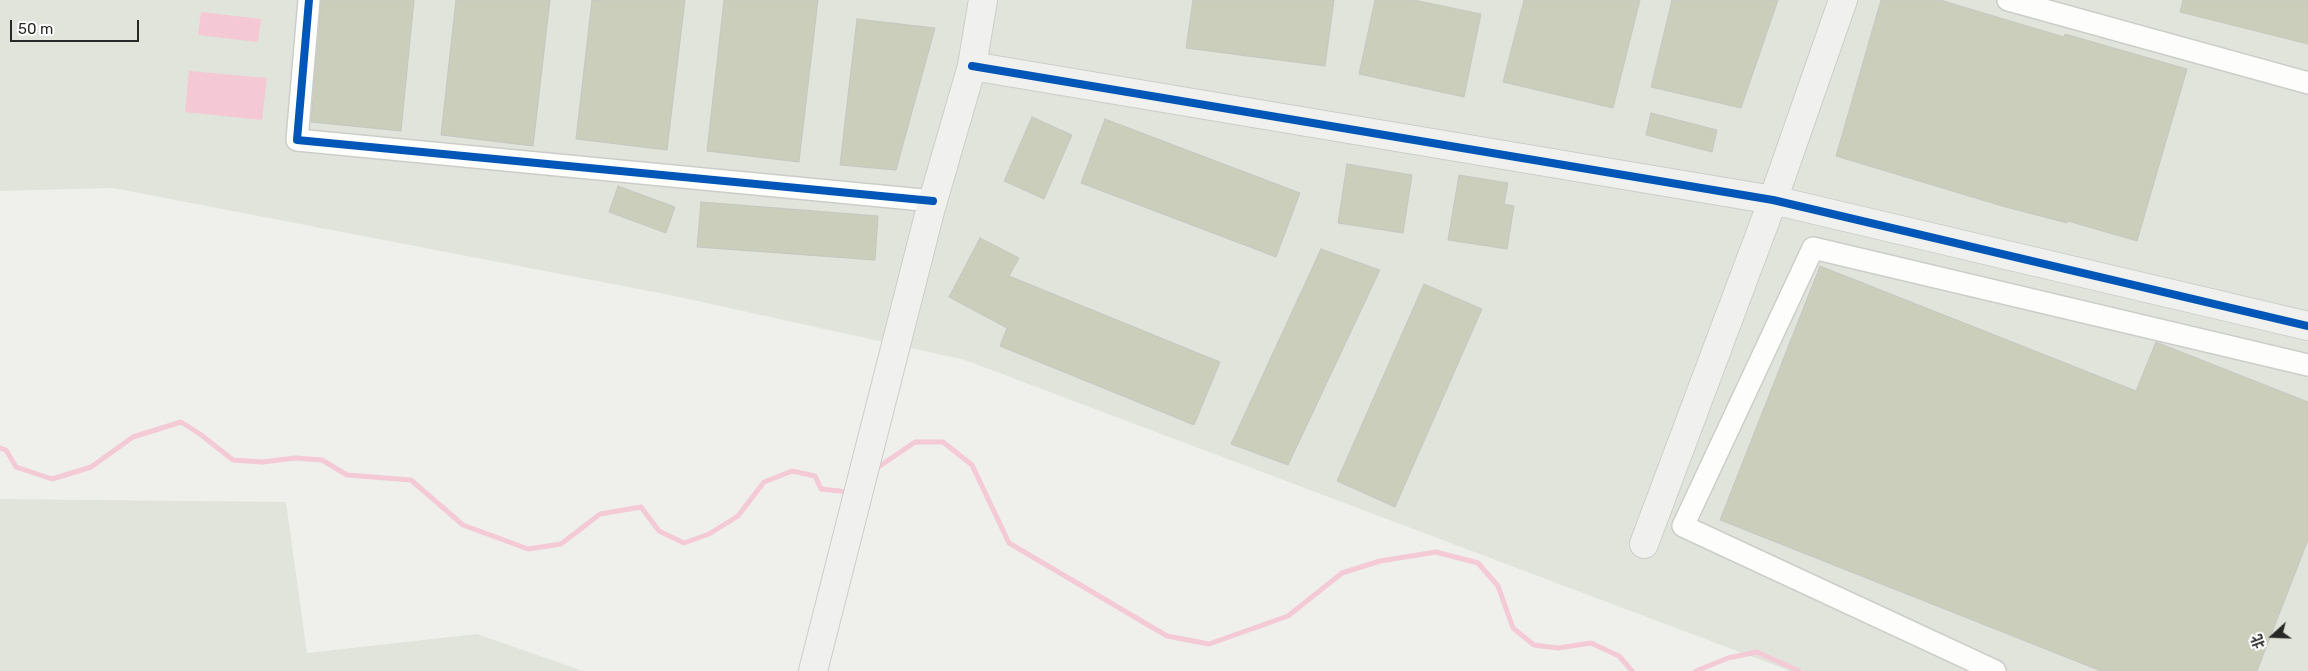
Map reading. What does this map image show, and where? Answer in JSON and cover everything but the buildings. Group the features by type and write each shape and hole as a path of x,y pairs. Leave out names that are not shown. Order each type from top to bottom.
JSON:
{"street":[{"path":"309,0 297,140 933,201"},
{"path":"813,671 933,201 972,66 984,0"},
{"path":"1644,544 1773,200 1842,0"},
{"path":"2008,0 2308,83"},
{"path":"972,66 1773,200 2308,326"},
{"path":"1995,671 1682,526 1813,248 2308,365"}],"shaded area":[{"path":"0,0 2308,0 2308,671 1790,671 965,360 675,296 113,188 0,191"},
{"path":"201,12 261,19 258,42 198,35"},
{"path":"189,71 267,78 262,120 185,112"},
{"path":"0,499 286,502 307,653 477,634 583,671 0,671"}],"waterway":[{"path":"0,448 6,450 16,467 52,479 91,467 133,437 181,422 200,434 233,460 263,462 295,458 322,460 347,475 411,480 463,525 528,549 561,544 600,514 641,507 659,531 684,543 709,534 738,516 764,482 792,471 815,476 821,489 849,492"},
{"path":"874,470 915,442 943,442 972,465 1009,543 1167,636 1209,644 1288,616 1342,573 1380,561 1436,552 1478,563 1498,586 1513,628 1534,645 1558,648 1591,643 1619,656 1632,671"},
{"path":"1696,671 1728,658 1757,652 1799,671"}],"cycle path":[{"path":"309,0 297,140 933,201"},
{"path":"972,66 1773,200 2308,326"}]}
